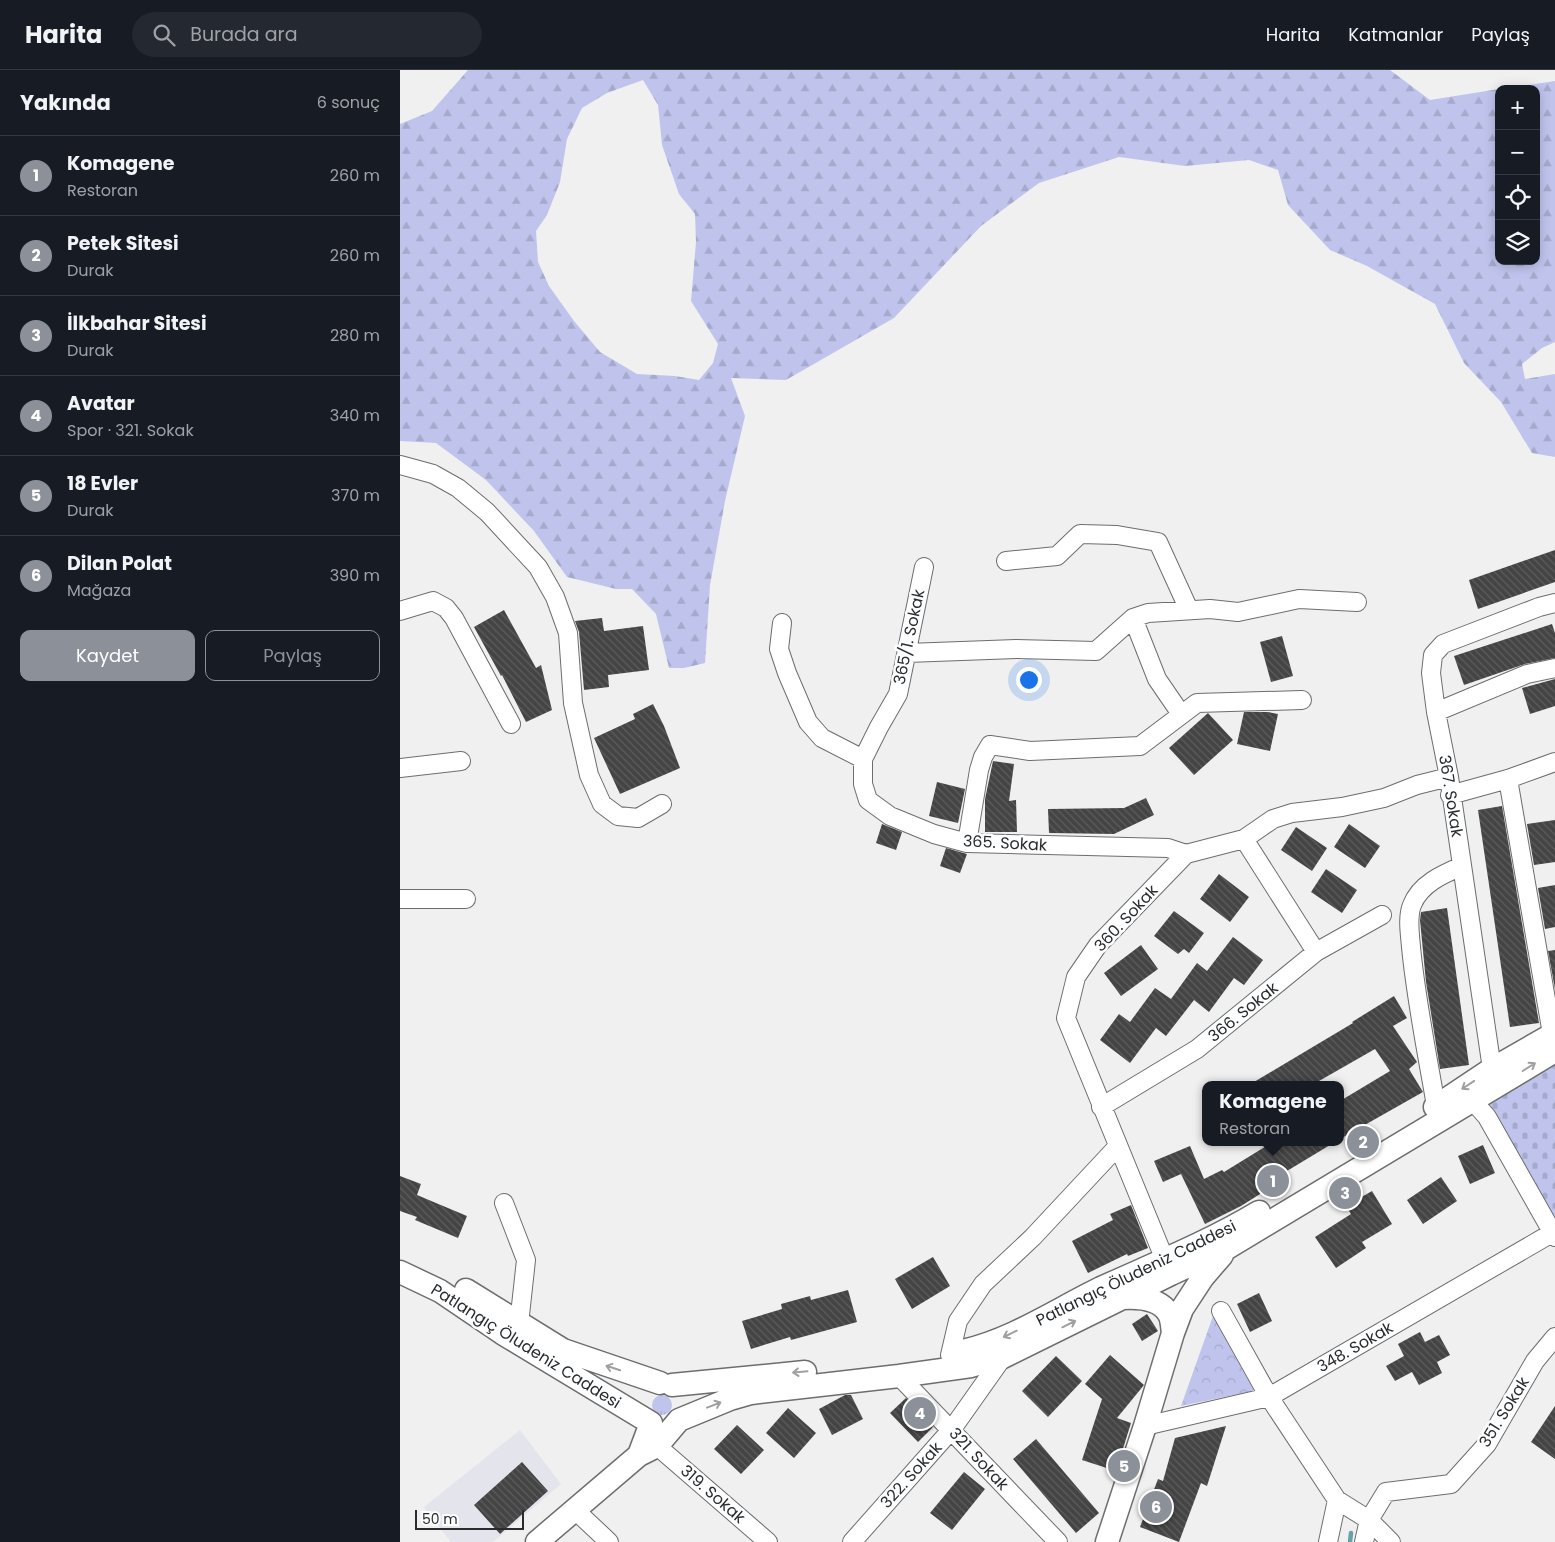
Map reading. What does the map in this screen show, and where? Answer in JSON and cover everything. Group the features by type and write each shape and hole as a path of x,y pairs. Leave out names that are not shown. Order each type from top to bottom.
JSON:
{"main road":[{"name":"Patlangıç Öludeniz Caddesi","path":"679,1420 730,1399 751,1393 970,1366 1003,1356 1121,1298 1206,1241 1250,1218 1436,1106 1492,1069 1554,1039"},
{"name":"Patlangıç Öludeniz Caddesi","path":"400,1256 415,1261 442,1276 562,1350 666,1384 888,1364 950,1354 986,1346 1100,1289 1227,1248 1474,1101 1554,1039"},
{"path":"1107,1542 1182,1309 1203,1277 1227,1248"},
{"path":"1168,1267 1182,1309"},
{"name":"Patlangıç Öludeniz Caddesi","path":"400,1272 440,1291 502,1333 651,1424"},
{"path":"1121,1298 1145,1298 1157,1303 1169,1314 1173,1333"},
{"path":"537,1542 574,1509 648,1450 679,1420 684,1401 682,1395 666,1384 648,1389 642,1400 642,1413 651,1424 666,1427 679,1420"},
{"path":"648,1450 651,1424"}],"street":[{"path":"400,465 433,474 458,488 487,512 538,567 555,597 568,633 573,703 589,775 602,804 618,816 638,818 662,804"},
{"path":"1006,561 1057,556 1080,534 1117,535 1158,542 1189,610"},
{"name":"365/1. Sokak","path":"863,759 879,726 898,694 924,567"},
{"path":"907,653 1016,649 1096,651 1133,618 1148,613 1210,609 1238,612 1299,599 1357,602"},
{"path":"400,611 432,601 446,608 467,641 511,724"},
{"name":"367. Sokak","path":"1492,1069 1450,786 1436,712 1431,673 1433,655 1443,644 1539,607 1555,603"},
{"path":"1133,618 1157,679 1181,714"},
{"path":"782,623 779,649 808,722 822,738 863,759"},
{"path":"1436,712 1527,674 1555,668"},
{"path":"967,843 979,770 983,757 990,746 1030,751 1140,746 1197,703 1302,700"},
{"name":"365. Sokak","path":"863,759 863,784 868,800 890,816 934,834 967,843 1168,848 1186,854"},
{"path":"400,768 461,761"},
{"path":"1186,854 1244,839 1273,819 1292,813 1342,807 1384,798 1417,784 1450,786 1508,779 1555,762"},
{"path":"1508,779 1554,1039"},
{"path":"1244,839 1316,952"},
{"name":"360. Sokak","path":"1168,1267 1066,1018 1076,977 1098,945 1186,854"},
{"path":"1436,1106 1413,967 1410,928 1412,906 1420,892 1439,876 1462,866"},
{"path":"400,898 466,899"},
{"name":"366. Sokak","path":"1101,1107 1197,1048 1316,952 1382,915"},
{"path":"1474,1101 1487,1117 1554,1236"},
{"path":"950,1354 958,1321 983,1284 1033,1236 1118,1146"},
{"path":"504,1203 526,1260 519,1324"},
{"name":"348. Sokak","path":"1145,1426 1269,1397 1554,1236"},
{"path":"1221,1311 1269,1397 1337,1500 1369,1520 1391,1542"},
{"name":"351. Sokak","path":"1364,1542 1369,1520 1386,1492 1450,1484 1487,1444 1535,1361 1555,1337"},
{"name":"322. Sokak","path":"852,1542 952,1429 1003,1356"},
{"name":"321. Sokak","path":"899,1376 952,1429 1058,1542"},
{"name":"319. Sokak","path":"648,1450 768,1542"},
{"path":"1328,1542 1337,1500"},
{"path":"574,1509 609,1542"}],"shaded area":[{"path":"520,1430 561,1484 493,1542 451,1542 424,1507"}],"green space":[{"path":"468,70 1390,70 1430,100 1495,90 1495,265 1540,265 1540,85 1529,85 1555,81 1555,342 1542,348 1522,364 1525,379 1555,374 1555,457 1532,453 1501,402 1464,363 1435,304 1367,266 1330,250 1288,205 1278,170 1249,160 1185,166 1119,157 1039,183 981,226 894,318 786,380 731,378 745,416 725,501 710,585 705,663 684,668 669,668 656,614 632,589 616,589 567,577 534,531 486,480 436,443 400,441 400,124 432,111","holes":["643,80 658,105 662,145 679,194 695,214 696,242 691,301 718,344 713,363 699,380 675,376 637,374 600,352 574,321 549,286 538,262 536,231 547,215 560,182 567,139 582,108 607,93"]},
{"path":"1555,1063 1555,1224 1487,1104"},
{"path":"1213,1316 1262,1389 1181,1406"},
{"path":"662,1395 669,1398 672,1405 669,1412 662,1415 655,1412 652,1405 655,1398"}],"building":[{"path":"1555,550 1555,582 1478,609 1469,580"},
{"path":"504,610 536,668 541,665 552,710 526,722 502,675 474,627"},
{"path":"602,618 604,631 643,626 649,670 608,675 609,687 584,690 579,632 575,621"},
{"path":"1552,624 1555,633 1555,658 1525,664 1464,685 1454,656"},
{"path":"1282,636 1293,676 1271,682 1260,642"},
{"path":"1555,679 1555,706 1530,714 1522,688"},
{"path":"653,704 664,726 680,768 620,794 594,738 635,719 633,714"},
{"path":"1244,712 1278,714 1270,751 1237,744"},
{"path":"1208,713 1233,740 1194,775 1169,748"},
{"path":"993,761 1014,764 1009,801 1016,800 1017,832 985,832 985,799"},
{"path":"937,782 965,789 958,823 929,816"},
{"path":"1146,798 1154,815 1114,834 1049,833 1048,809 1124,808"},
{"path":"1502,806 1539,1023 1510,1027 1478,810"},
{"path":"1555,820 1555,862 1534,865 1527,824"},
{"path":"882,824 902,832 896,850 876,843"},
{"path":"1349,824 1380,846 1365,868 1334,847"},
{"path":"1296,827 1327,848 1312,871 1281,850"},
{"path":"946,848 967,854 960,873 940,866"},
{"path":"1326,869 1357,890 1342,913 1311,892"},
{"path":"1219,874 1249,897 1230,922 1200,899"},
{"path":"1555,885 1555,927 1545,929 1538,888"},
{"path":"1447,908 1469,1065 1440,1069 1426,982 1420,920 1421,912"},
{"path":"1174,911 1204,933 1189,953 1184,949 1178,954 1154,936"},
{"path":"1233,937 1263,960 1244,985 1234,978 1209,1012 1194,1000 1166,1036 1156,1028 1130,1063 1100,1040 1119,1014 1130,1022 1155,988 1171,999 1197,963 1207,971"},
{"path":"1141,945 1158,969 1121,996 1104,973"},
{"path":"1555,950 1555,989 1548,951"},
{"path":"1394,996 1407,1018 1393,1026 1417,1062 1409,1069 1423,1092 1344,1137 1344,1099 1390,1071 1375,1049 1319,1081 1256,1081"},
{"path":"1483,1145 1495,1173 1470,1184 1458,1156"},
{"path":"1190,1146 1204,1179 1222,1170 1224,1172 1266,1146 1328,1146 1277,1177 1279,1182 1241,1206 1205,1224 1181,1174 1163,1182 1154,1161"},
{"path":"400,1176 421,1184 417,1195 467,1216 458,1238 415,1220 417,1217 400,1211"},
{"path":"1441,1177 1457,1201 1423,1224 1407,1200"},
{"path":"1372,1191 1392,1224 1362,1242 1366,1248 1336,1268 1315,1237 1351,1214 1346,1206"},
{"path":"1131,1205 1148,1248 1128,1256 1127,1254 1088,1273 1072,1241 1113,1220 1110,1214"},
{"path":"933,1257 950,1286 912,1309 895,1279"},
{"path":"848,1290 857,1322 791,1340 790,1337 751,1349 742,1321 782,1309 781,1304 810,1296 811,1300"},
{"path":"1259,1293 1272,1321 1250,1332 1237,1304"},
{"path":"1147,1314 1158,1331 1142,1341 1132,1324"},
{"path":"1420,1332 1425,1342 1439,1335 1450,1355 1437,1362 1442,1373 1419,1385 1412,1372 1395,1381 1386,1366 1404,1356 1398,1344"},
{"path":"1110,1355 1144,1385 1117,1418 1131,1423 1116,1471 1082,1460 1102,1399 1085,1384"},
{"path":"1056,1356 1082,1381 1048,1417 1022,1391"},
{"path":"845,1395 851,1395 863,1419 832,1435 819,1409"},
{"path":"906,1398 933,1427 918,1442 890,1413"},
{"path":"1555,1406 1555,1459 1531,1442"},
{"path":"788,1408 816,1433 794,1458 766,1433"},
{"path":"737,1425 764,1450 741,1474 714,1449"},
{"path":"1226,1426 1207,1486 1201,1483 1179,1542 1140,1527 1158,1479 1163,1481 1175,1438"},
{"path":"1036,1439 1099,1513 1076,1533 1013,1459"},
{"path":"522,1462 548,1491 500,1534 474,1505"},
{"path":"964,1472 985,1489 952,1530 930,1513"}],"waterway":[{"path":"1350,1542 1351,1533"}],"place":[{"name":"Petek Sitesi","path":"1363,1142"},
{"name":"Komagene","path":"1273,1181"},
{"name":"İlkbahar Sitesi","path":"1345,1193"},
{"name":"Avatar","path":"920,1413"},
{"name":"18 Evler","path":"1124,1466"},
{"name":"Dilan Polat","path":"1156,1507"}]}
